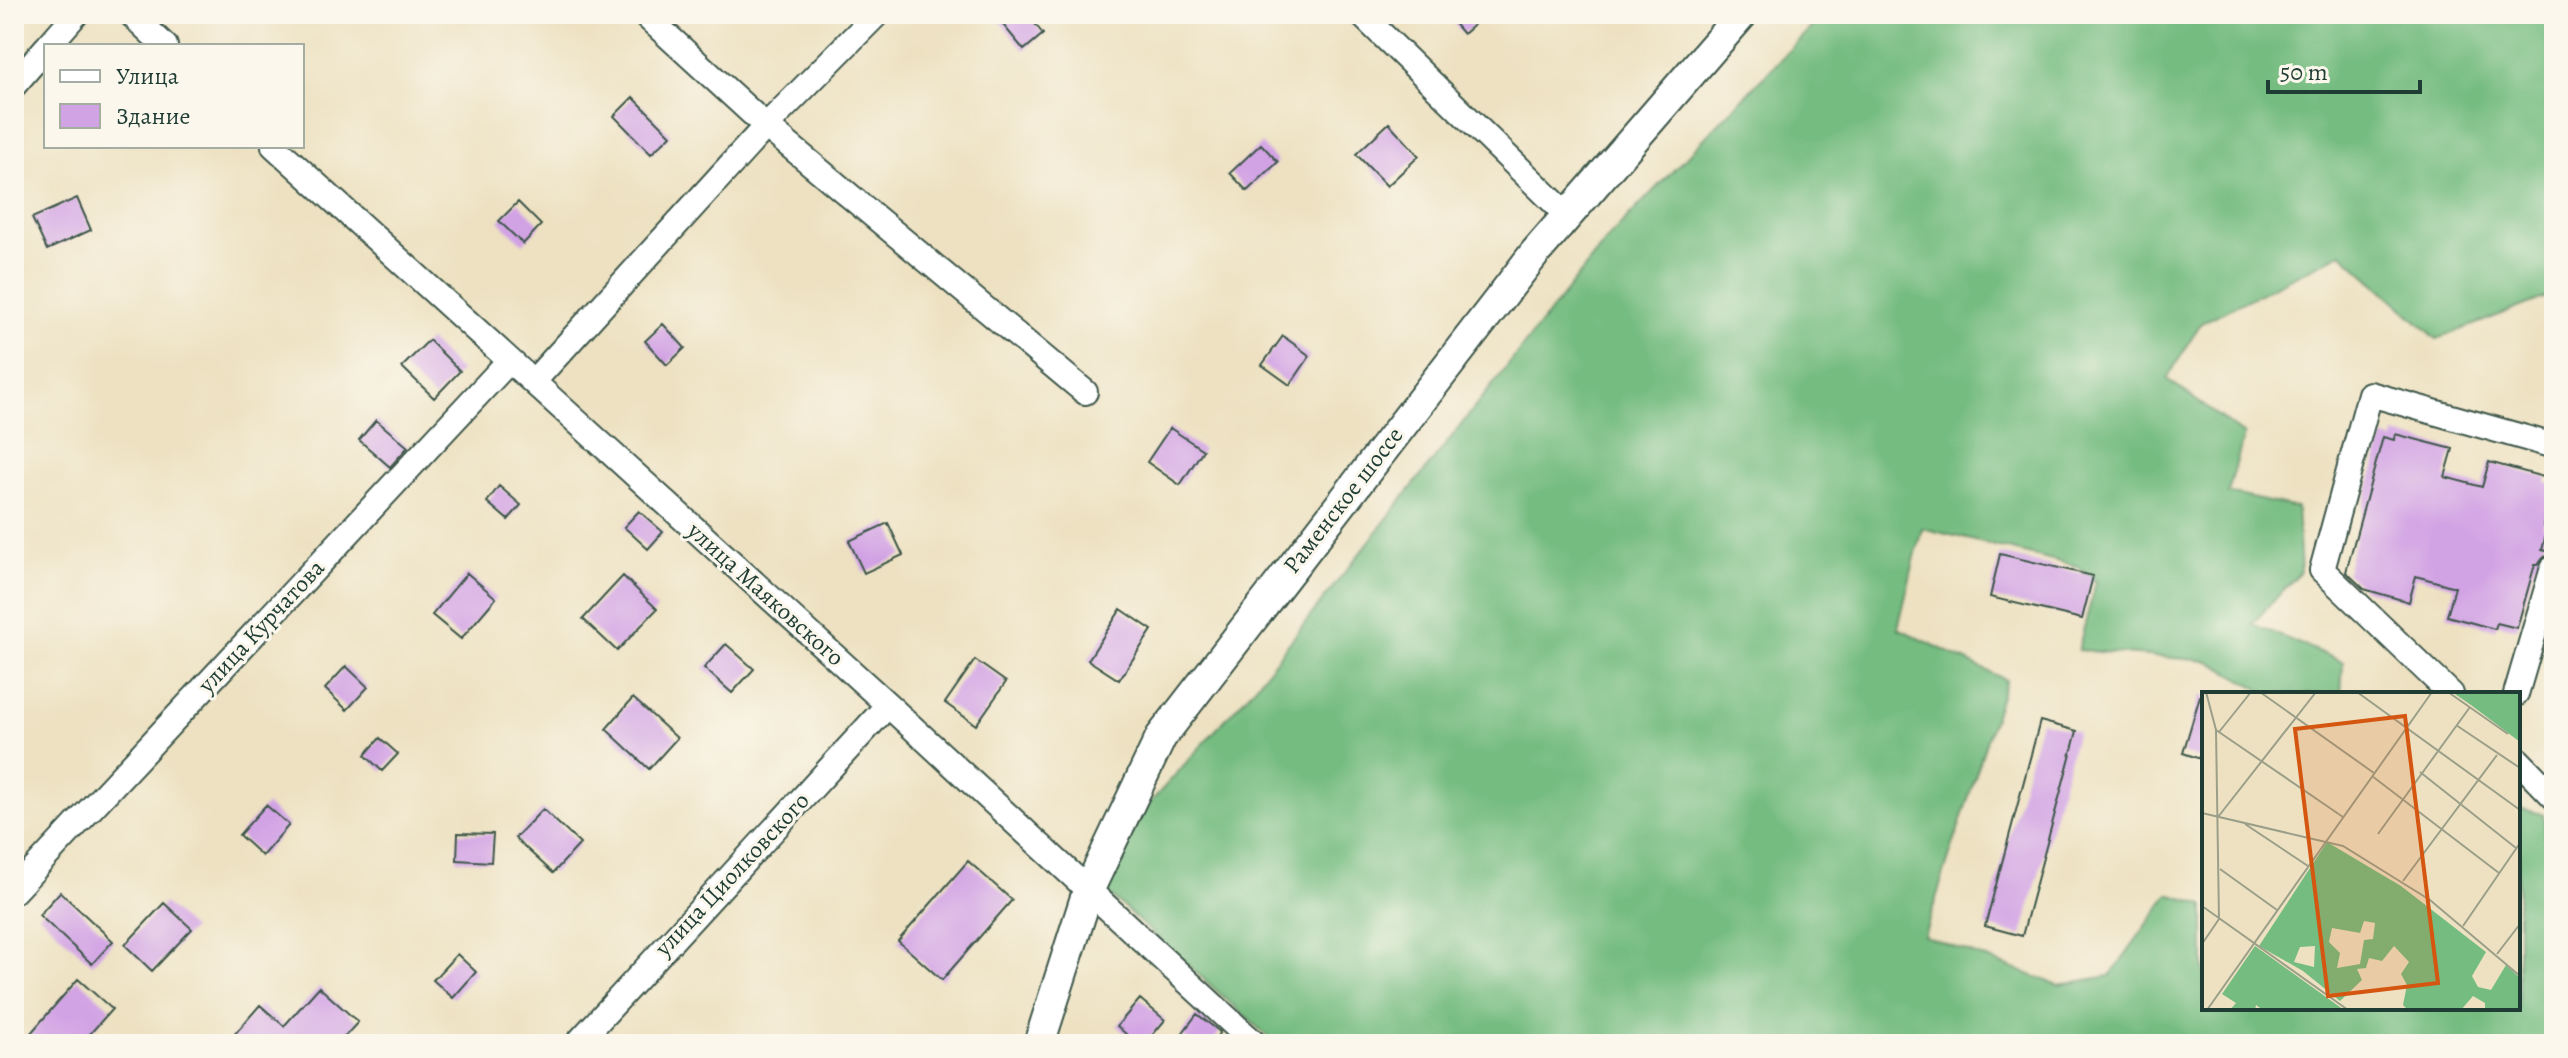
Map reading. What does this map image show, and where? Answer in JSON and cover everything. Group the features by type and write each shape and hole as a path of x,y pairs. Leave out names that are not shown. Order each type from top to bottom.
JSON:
{"main road":[{"name":"Раменское шоссе","path":"1039,1044 1088,891 1161,737 1311,540 1567,215 1742,14"}],"street":[{"path":"50,44 76,14"},
{"path":"131,14 163,44"},
{"path":"644,14 766,126 1085,392"},
{"path":"533,382 766,126 877,14"},
{"path":"1361,14 1567,215"},
{"path":"14,85 44,50"},
{"name":"улица Маяковского","path":"276,148 1255,1044"},
{"name":"улица Курчатова","path":"14,891 509,361"},
{"path":"2449,692 2322,570 2370,394 2554,446"},
{"path":"2517,692 2553,568"},
{"name":"улица Циолковского","path":"577,1044 888,705"},
{"path":"2520,762 2554,797"}],"green space":[{"path":"1824,14 2554,14 2554,294 2437,339 2341,253 2201,323 2167,379 2244,435 2228,493 2297,508 2301,571 2252,624 2343,662 2341,692 2264,692 2209,661 2078,650 2096,582 2077,566 1922,528 1898,628 2006,680 1924,936 2058,985 2110,976 2169,894 2202,904 2202,1010 2520,1010 2520,808 2543,814 2548,863 2554,865 2554,1032 2543,1044 1276,1044 1102,888 1146,807 1252,690 1610,236"}],"building":[{"path":"994,14 1027,14 1043,34 1024,50"},
{"path":"1446,14 1486,14 1463,34"},
{"path":"633,97 671,135 651,154 614,116"},
{"path":"1389,123 1419,156 1387,186 1356,154"},
{"path":"1261,144 1278,162 1247,191 1230,173"},
{"path":"77,198 91,230 47,250 32,218"},
{"path":"518,202 541,225 523,244 499,221"},
{"path":"663,324 685,348 667,365 645,341"},
{"path":"1283,336 1310,356 1290,385 1262,365"},
{"path":"429,340 460,371 434,398 402,367"},
{"path":"376,420 408,447 390,467 359,440"},
{"path":"1170,428 1203,450 1180,485 1147,462"},
{"path":"2395,434 2453,449 2445,477 2482,487 2489,462 2547,478 2546,483 2554,485 2543,526 2548,527 2542,550 2554,553 2535,564 2517,628 2497,623 2495,629 2447,616 2455,587 2416,576 2409,602 2364,589 2346,572 2383,437 2394,440"},
{"path":"499,486 521,505 508,520 487,502"},
{"path":"639,511 663,532 648,549 624,527"},
{"path":"888,523 903,555 864,573 849,541"},
{"path":"2000,554 2093,576 2082,619 1990,597"},
{"path":"467,573 496,598 461,639 432,615"},
{"path":"623,576 657,609 617,651 583,619"},
{"path":"1121,609 1152,630 1119,680 1088,660"},
{"path":"726,644 754,669 732,693 704,668"},
{"path":"975,660 1006,682 976,725 945,703"},
{"path":"346,666 368,687 347,710 325,689"},
{"path":"2200,696 2202,696 2202,759 2183,753"},
{"path":"633,698 677,738 649,769 606,729"},
{"path":"2040,721 2077,731 2022,936 1985,926"},
{"path":"380,738 398,754 382,771 365,755"},
{"path":"266,805 289,825 262,856 239,835"},
{"path":"543,809 580,844 553,873 515,838"},
{"path":"458,833 493,834 491,862 457,860"},
{"path":"968,861 1012,900 942,980 898,941"},
{"path":"60,892 113,941 92,964 39,915"},
{"path":"164,903 192,929 152,971 125,945"},
{"path":"457,954 476,972 453,998 433,980"},
{"path":"78,979 112,1009 81,1044 42,1044 30,1034"},
{"path":"319,987 358,1022 338,1044 226,1044 260,1005 284,1026"},
{"path":"1140,999 1165,1020 1145,1044 1137,1044 1117,1026"},
{"path":"1197,1014 1220,1032 1211,1044 1193,1044 1181,1035"}]}
